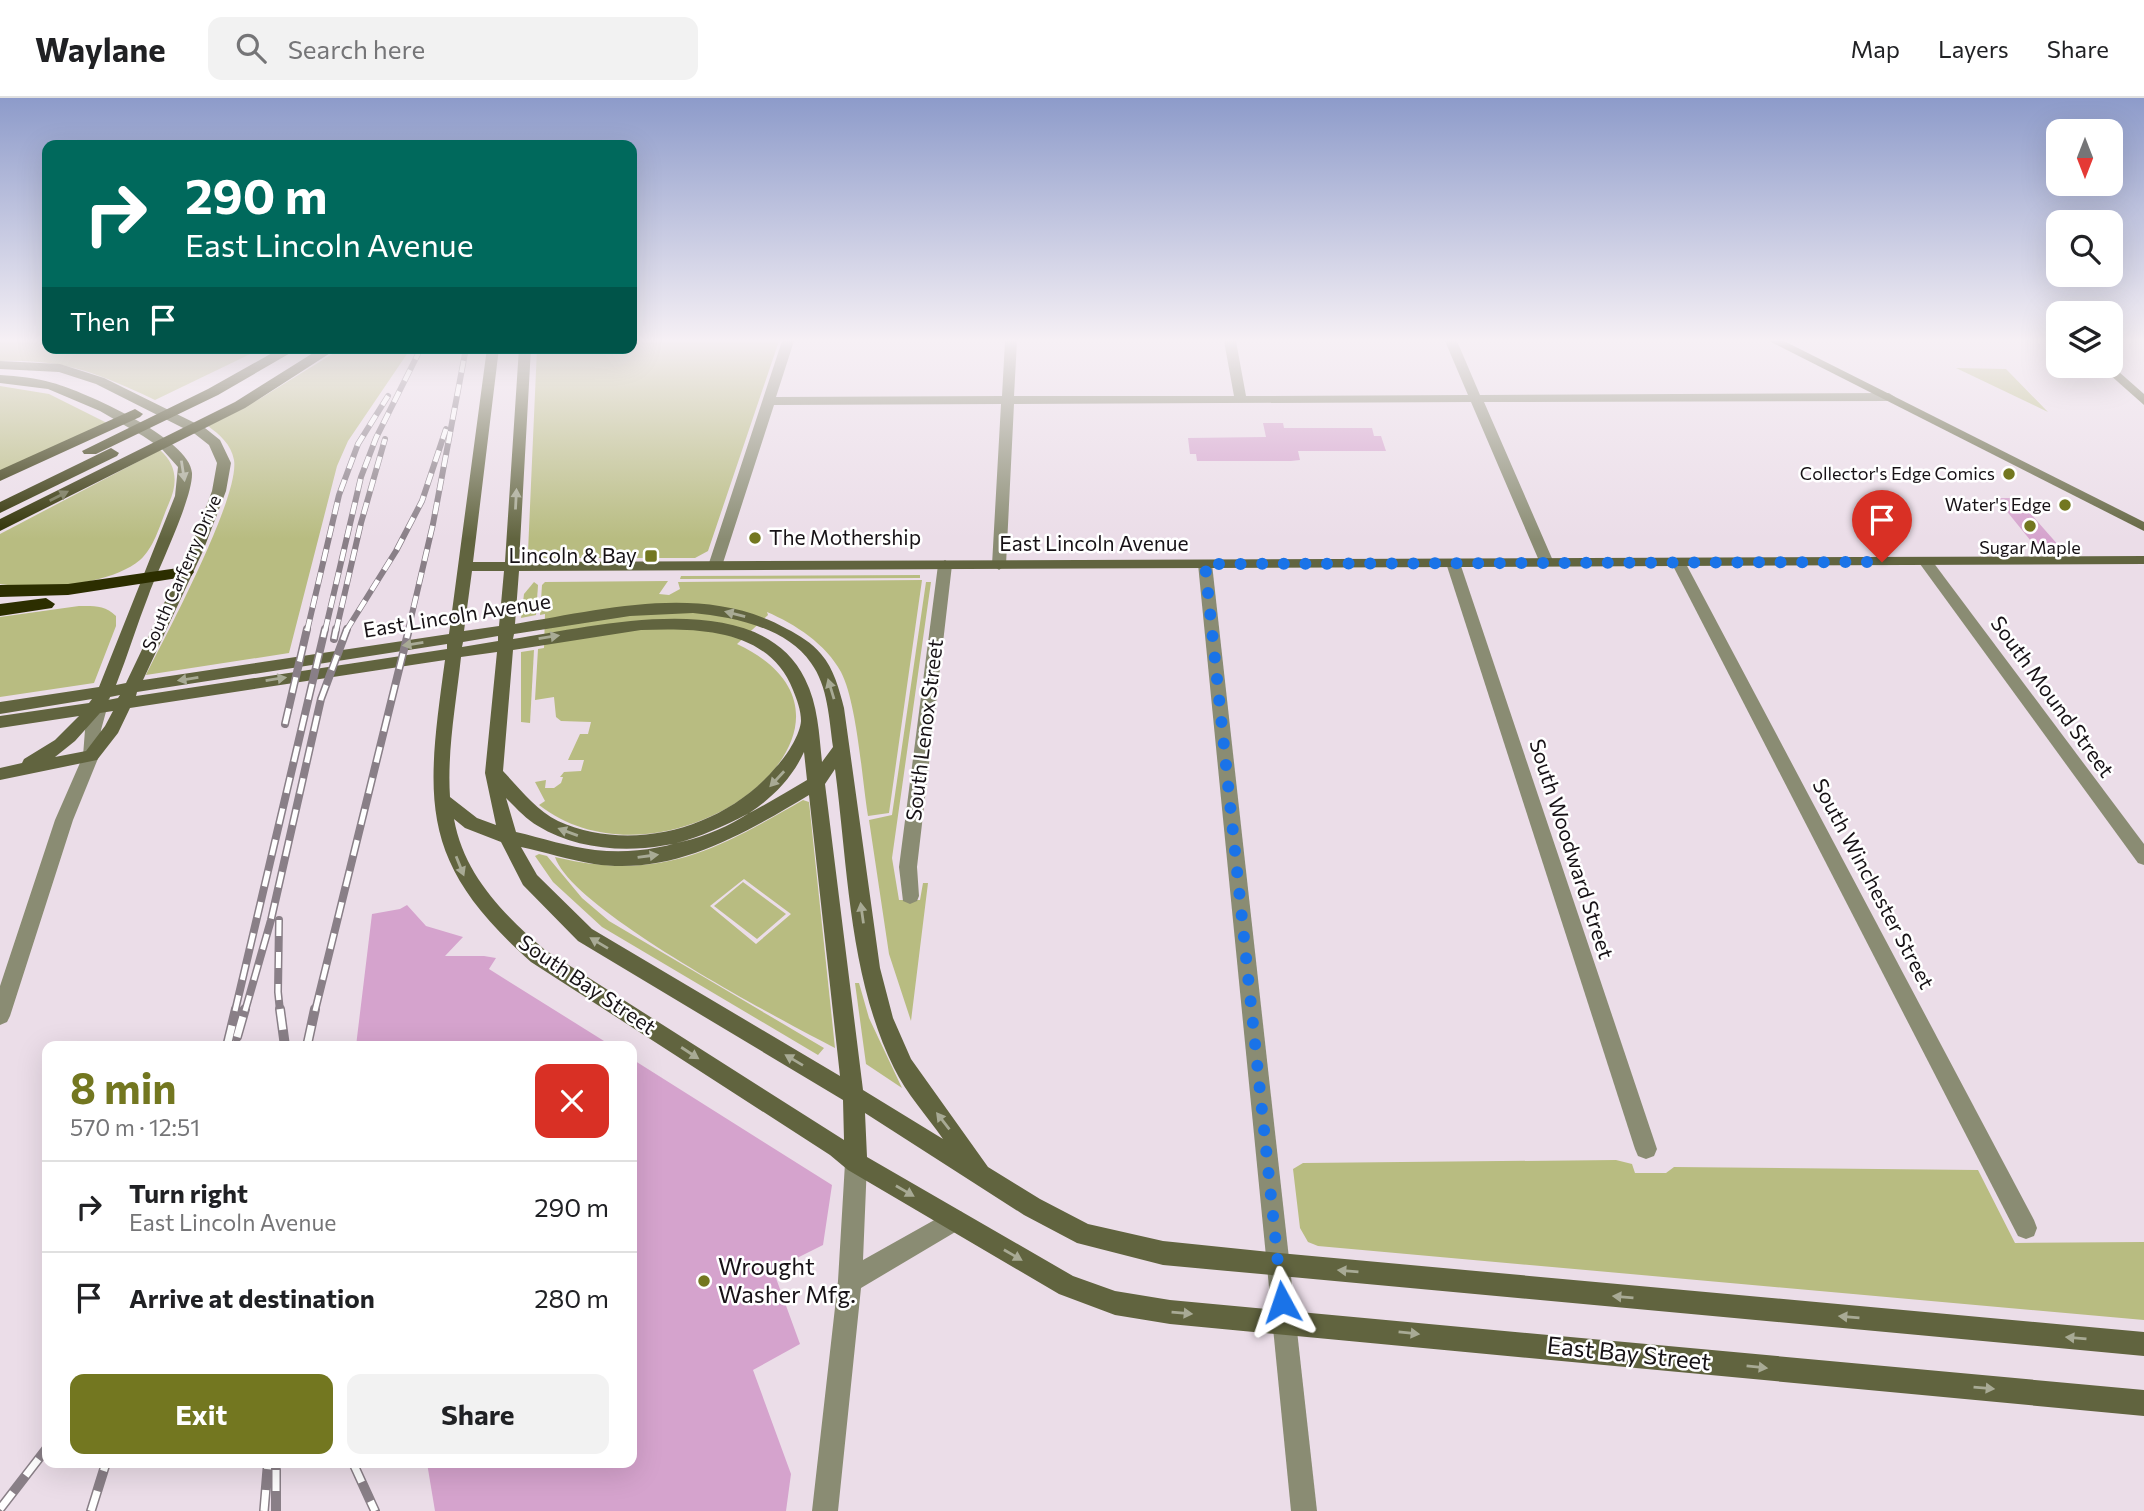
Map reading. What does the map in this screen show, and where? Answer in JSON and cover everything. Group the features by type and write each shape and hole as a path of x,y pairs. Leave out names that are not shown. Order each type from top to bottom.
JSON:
{"highway":[{"path":"0,477 151,407"},
{"path":"0,494 205,407"},
{"path":"0,526 119,466 212,407"},
{"path":"0,508 97,454"},
{"path":"0,610 181,579"},
{"path":"0,591 19,593 145,584"}],"main road":[{"name":"South Carferry Drive","path":"96,407 154,436 177,453 185,466 185,487 102,697"},
{"name":"South Carferry Drive","path":"91,756 112,729 181,579 219,491 224,463 215,443 200,431 150,407"},
{"name":"South Bay Street","path":"485,407 442,747 442,800 461,872 501,925 538,956 838,1148 856,1163 1068,1286 1115,1303"},
{"name":"South Bay Street","path":"522,407 512,567 494,773 508,837 530,880 585,935 853,1095 1032,1207 1085,1235 1163,1253 1279,1265"},
{"path":"1908,407 2144,527"},
{"name":"East Lincoln Avenue","path":"464,568 2144,561"},
{"name":"East Lincoln Avenue","path":"11,715 630,611 664,608 729,612 763,622 797,641 816,657 831,684 870,968 883,1018 903,1065 983,1176"},
{"name":"East Lincoln Avenue","path":"0,708 11,715 641,625 674,623 723,628 748,636 781,655 801,681 809,720 853,1095 856,1163"},
{"path":"4,773 58,747 78,729 102,697"},
{"path":"494,773 532,812 550,825 573,835 601,841 662,839 697,830 730,817 756,799 775,783 794,760 809,720"},
{"path":"442,800 471,823 508,837 595,857 635,858 708,842 738,829 817,782 841,748"},
{"path":"4,773 91,756"},
{"path":"1279,1265 2144,1344"},
{"name":"East Bay Street","path":"1115,1303 1170,1312 2144,1403"}],"street":[{"path":"715,566 767,407"},
{"path":"999,565 1008,407"},
{"path":"1479,407 1547,563"},
{"name":"South Mound Street","path":"1925,561 2144,858"},
{"name":"South Winchester Street","path":"1678,562 2026,1228"},
{"name":"South Woodward Street","path":"1453,563 1646,1149"},
{"path":"1205,564 1304,1511"},
{"name":"South Lenox Street","path":"910,895 908,867 945,565"},
{"name":"South Carferry Drive","path":"0,1016 64,820 91,756 93,730 102,697"},
{"path":"825,1511 850,1281 856,1163"},
{"path":"850,1281 954,1220"}],"green space":[{"path":"0,407 75,407 107,423 0,472"},
{"path":"244,407 371,407 348,441 337,466 289,653 146,675 200,566 226,504 233,478 234,460 230,449 221,436 208,426"},
{"path":"534,407 757,407 708,551 695,558 540,558 531,556 528,552"},
{"path":"160,450 173,468 174,488 154,541 140,560 127,569 92,581 53,586 0,584 0,534"},
{"path":"920,575 920,578 680,579 681,576"},
{"path":"922,580 889,813 868,816 851,702 847,686 835,662 809,636 767,612 768,615 737,644 783,678 796,717 783,757 750,792 704,820 649,834 592,830 539,805 545,801 535,782 546,780 545,788 554,788 561,783 563,777 560,777 564,772 581,771 584,760 568,760 580,734 588,734 591,722 561,721 556,717 554,697 535,700 538,649 544,648 545,614 540,615 542,585 545,582 668,581 659,594 669,595 680,589 678,582"},
{"path":"534,582 538,585 536,615 521,618 524,594"},
{"path":"926,582 931,582 892,858 899,900 920,900 923,883 928,883 911,1021 889,954 869,820 892,815"},
{"path":"79,606 103,608 116,616 116,626 94,683 0,697 0,617"},
{"path":"534,650 530,723 521,722 521,652"},
{"path":"803,800 809,802 835,1048 726,989 636,933 598,905 570,879 555,857 592,864 625,866 685,857 742,834","holes":["744,879 791,914 756,944 710,906"]},
{"path":"535,856 547,856 582,898 609,921 824,1048 818,1055 602,927 553,882"},
{"path":"743,882 786,914 757,939 714,906"},
{"path":"855,983 859,983 869,1018 902,1088 866,1064"},
{"path":"1616,1160 1632,1164 1635,1173 1666,1173 1674,1167 1978,1170 2015,1243 2144,1242 2144,1320 1318,1246 1308,1242 1300,1228 1293,1169 1303,1163"}],"building":[{"path":"1263,423 1283,423 1284,428 1372,428 1374,436 1381,436 1386,451 1298,451 1300,460 1291,461 1197,461 1196,454 1190,454 1188,438 1266,437"},
{"name":"Sugar Maple","path":"1996,498 2017,498 2059,546 2035,546"},
{"path":"407,905 426,926 463,937 445,956 496,958 489,969 604,1041 357,1041 372,914 400,909"},
{"name":"Wrought Washer Mfg.","path":"637,1062 832,1185 823,1245 773,1270 800,1344 753,1370 791,1474 786,1511 435,1511 428,1468 637,1468"}],"railway":[{"path":"307,631 339,495 358,444 381,407"},
{"path":"325,631 361,477 392,407"},
{"path":"408,631 433,524 455,407"},
{"path":"347,630 396,551 422,501 446,429"},
{"path":"336,631 361,523 385,439"},
{"path":"285,724 307,629"},
{"path":"235,1011 325,629"},
{"path":"334,639 336,629"},
{"path":"315,1011 409,629"},
{"path":"245,1011 271,920 321,699 347,630"},
{"path":"279,920 280,1011"},
{"path":"228,1041 236,1009"},
{"path":"237,1037 245,1009"},
{"path":"280,1009 284,1041"},
{"path":"308,1041 315,1009"},
{"path":"0,1509 42,1454"},
{"path":"91,1511 104,1468"},
{"path":"264,1511 268,1468"},
{"path":"355,1468 375,1511"},
{"path":"276,1470 276,1511"}],"place":[{"name":"Collector's Edge Comics","path":"2009,474"},
{"name":"Water's Edge","path":"2065,505"},
{"name":"Sugar Maple","path":"2030,526"},
{"name":"The Mothership","path":"755,538"},
{"name":"Lincoln & Bay","path":"651,556"},
{"name":"Wrought Washer Mfg.","path":"704,1281"}],"route":[{"path":"1282,1302 1205,564 1882,562"}]}
